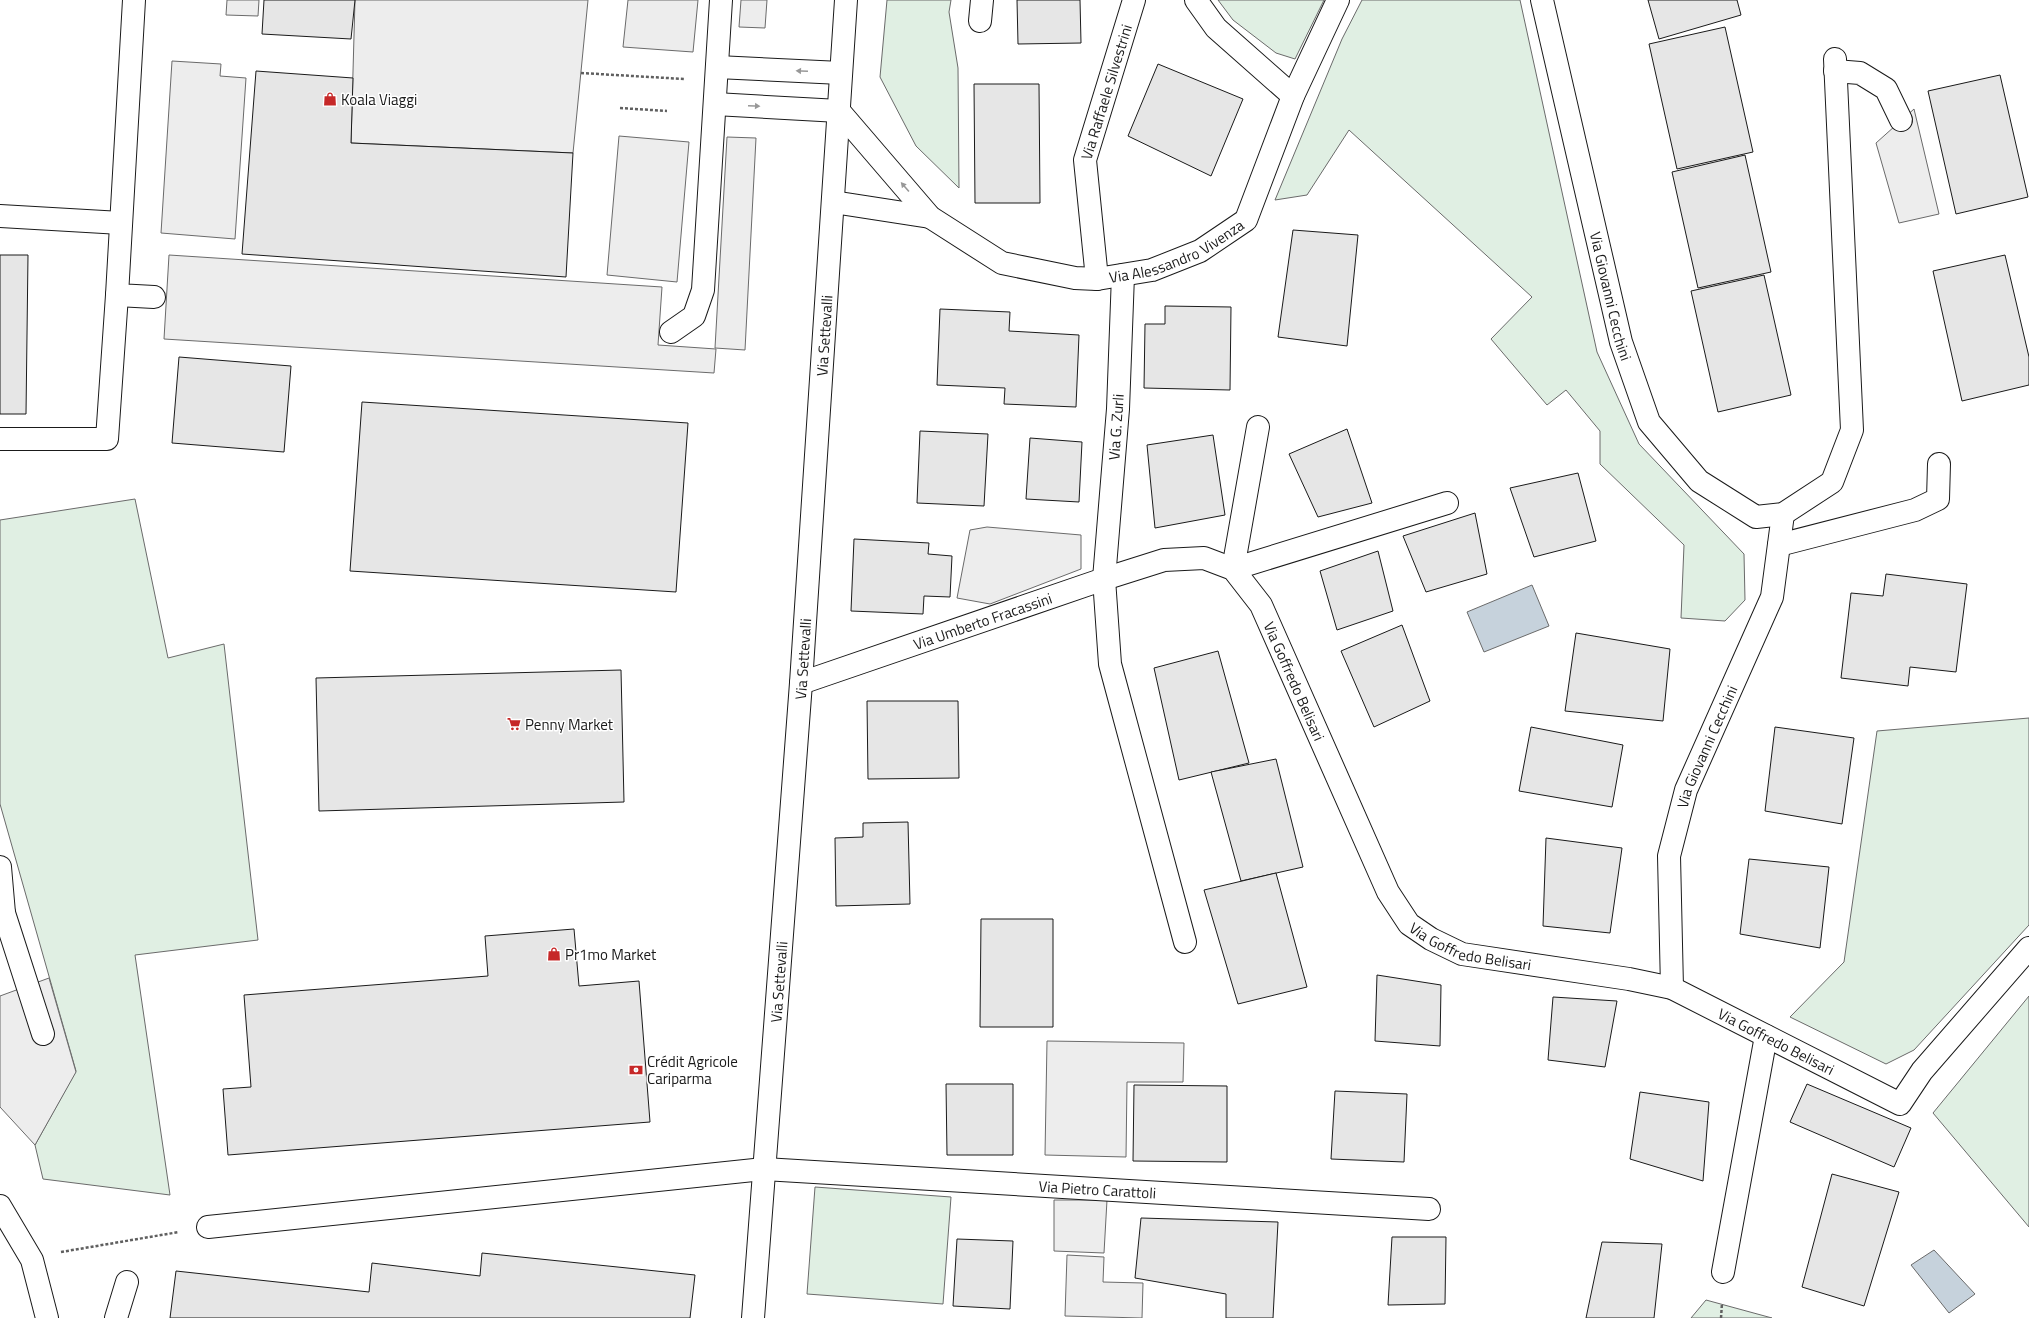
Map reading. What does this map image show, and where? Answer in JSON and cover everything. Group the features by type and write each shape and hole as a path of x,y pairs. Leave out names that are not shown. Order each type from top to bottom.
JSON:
{"street":[{"path":"0,439 107,439 122,223 134,0"},
{"path":"671,332 694,316 704,290 721,0"},
{"name":"Via Settevalli","path":"753,1318 801,683 825,299 846,0"},
{"name":"Via Raffaele Silvestrini","path":"1096,279 1085,160 1134,0"},
{"path":"1196,0 1216,28 1293,96"},
{"name":"Via Alessandro Vivenza","path":"839,111 930,217 1002,263 1074,278 1096,279 1152,270 1200,251 1246,220 1293,96 1338,0"},
{"name":"Via Giovanni Cecchini","path":"1542,0 1621,342 1649,422 1699,481 1756,517 1783,514 1832,482 1852,430 1835,65 1860,73 1886,89 1901,120"},
{"path":"717,74 841,73"},
{"path":"715,104 839,111"},
{"name":"Via Alessandro Vivenza","path":"833,202 930,217"},
{"path":"0,216 122,223"},
{"name":"Via G. Zurli","path":"1123,275 1118,409 1104,579 1110,664 1185,942"},
{"path":"117,294 154,297"},
{"path":"1258,427 1233,570 1447,503"},
{"path":"1779,545 1915,510 1938,500 1939,464"},
{"name":"Via Giovanni Cecchini","path":"1672,988 1669,856 1686,790 1772,596 1783,514"},
{"name":"Via Goffredo Belisari","path":"1164,560 1204,558 1233,570 1261,606 1388,892 1409,924 1431,940 1462,954 1629,979 1672,988 1900,1104 1922,1071 2029,948"},
{"name":"Via Umberto Fracassini","path":"801,683 1104,579 1164,560"},
{"path":"0,867 2,914 43,1034"},
{"path":"1723,1272 1766,1036"},
{"name":"Via Pietro Carattoli","path":"208,1227 764,1169 1430,1209"},
{"path":"0,1206 32,1260 47,1318"},
{"path":"116,1318 127,1282"}],"path":[{"path":"581,73 717,74"},
{"path":"620,108 666,111"},
{"path":"32,1260 60,1252 208,1227"}],"green space":[{"path":"887,0 951,0 949,12 958,68 959,188 916,146 880,77"},
{"path":"1218,0 1324,0 1295,59 1276,53 1233,20"},
{"path":"1362,0 1520,0 1597,352 1639,444 1744,554 1745,600 1725,621 1681,618 1684,545 1600,464 1600,431 1566,390 1547,405 1491,339 1532,297 1349,130 1307,195 1275,200 1342,39"},
{"path":"135,499 168,658 224,644 258,940 135,955 170,1195 43,1179 35,1145 76,1071 0,804 0,520"},
{"path":"2029,718 2029,925 1914,1050 1886,1064 1790,1017 1844,962 1877,731"},
{"path":"2029,996 2029,1227 1933,1113"},
{"path":"815,1187 951,1197 943,1304 807,1294"},
{"path":"1706,1300 1772,1318 1691,1318"}],"shaded area":[{"path":"227,0 259,0 258,16 226,15"},
{"path":"355,0 588,0 573,153 351,143"},
{"path":"628,0 698,0 693,52 623,47"},
{"path":"741,0 767,0 765,28 739,27"},
{"path":"172,61 221,64 220,76 246,78 235,239 161,233"},
{"path":"1914,109 1939,214 1899,223 1876,143"},
{"path":"619,136 689,142 677,282 607,275"},
{"path":"727,137 756,138 745,350 715,348"},
{"path":"169,255 662,287 658,345 716,349 714,373 164,339"},
{"path":"987,527 1081,535 1081,569 990,604 957,598 970,530"},
{"path":"1532,585 1549,626 1484,652 1467,612"},
{"path":"49,978 76,1072 35,1145 0,1107 0,996"},
{"path":"1047,1041 1184,1043 1183,1082 1127,1082 1126,1157 1045,1155"},
{"path":"1054,1200 1107,1200 1104,1253 1054,1251"},
{"path":"1934,1250 1975,1294 1949,1313 1911,1265"},
{"path":"1067,1255 1104,1257 1103,1282 1143,1283 1142,1318 1065,1316"}],"building":[{"path":"264,0 355,0 351,39 262,34"},
{"path":"1017,0 1080,0 1081,43 1018,44"},
{"path":"1648,0 1737,0 1741,15 1659,39"},
{"path":"1725,27 1753,152 1677,169 1649,44"},
{"path":"1158,64 1243,99 1211,176 1128,136"},
{"path":"256,71 353,78 351,143 573,153 566,277 242,254"},
{"path":"2000,75 2028,197 1956,214 1928,91"},
{"path":"974,84 1039,84 1040,203 975,203"},
{"path":"1745,155 1771,272 1698,288 1672,172"},
{"path":"1293,230 1358,235 1347,346 1278,337"},
{"path":"0,255 28,255 26,414 0,414"},
{"path":"2005,255 2029,357 2029,385 1962,401 1933,271"},
{"path":"1764,275 1791,395 1718,412 1691,291"},
{"path":"1165,306 1231,307 1230,390 1144,388 1145,324 1165,324"},
{"path":"940,309 1010,312 1009,331 1079,335 1076,407 1004,404 1005,388 937,385"},
{"path":"179,357 291,366 284,452 172,443"},
{"path":"362,402 688,423 676,592 350,571"},
{"path":"1347,429 1372,503 1318,517 1289,454"},
{"path":"920,431 988,434 984,506 917,503"},
{"path":"1213,435 1225,515 1155,528 1147,445"},
{"path":"1030,438 1082,442 1079,502 1026,499"},
{"path":"1578,473 1596,541 1534,557 1510,488"},
{"path":"1475,513 1487,574 1426,592 1403,536"},
{"path":"854,539 929,543 928,554 952,556 950,597 924,596 923,614 851,611"},
{"path":"1378,551 1393,611 1337,630 1320,571"},
{"path":"1886,574 1967,584 1956,672 1910,667 1908,686 1841,678 1851,593 1883,596"},
{"path":"1402,625 1430,701 1374,727 1341,651"},
{"path":"1576,633 1670,649 1663,721 1565,711"},
{"path":"1218,651 1249,763 1179,780 1154,668"},
{"path":"621,670 624,802 319,811 316,678"},
{"path":"867,701 958,701 959,778 868,779"},
{"path":"1531,727 1623,745 1612,807 1519,791"},
{"path":"1775,727 1854,738 1842,824 1765,811"},
{"path":"1276,759 1303,867 1241,881 1211,772"},
{"path":"908,822 910,904 836,906 835,838 863,837 863,823"},
{"path":"1546,838 1622,848 1610,933 1543,926"},
{"path":"1749,859 1829,867 1820,948 1740,934"},
{"path":"1276,873 1307,987 1238,1004 1204,890"},
{"path":"981,919 1053,919 1053,1027 980,1027"},
{"path":"574,929 579,986 639,981 650,1122 228,1155 223,1089 251,1087 244,995 488,976 485,936"},
{"path":"1377,975 1441,985 1440,1046 1375,1041"},
{"path":"1553,997 1617,1001 1605,1067 1548,1060"},
{"path":"946,1084 1013,1084 1013,1155 947,1155"},
{"path":"1807,1084 1911,1128 1894,1167 1790,1122"},
{"path":"1134,1085 1227,1086 1227,1162 1133,1161"},
{"path":"1335,1091 1407,1094 1404,1162 1331,1159"},
{"path":"1640,1092 1709,1102 1703,1181 1630,1159"},
{"path":"1832,1174 1899,1192 1864,1306 1802,1287"},
{"path":"1141,1218 1278,1222 1273,1318 1226,1318 1226,1294 1135,1278"},
{"path":"1392,1237 1446,1237 1445,1304 1388,1305"},
{"path":"957,1239 1013,1241 1010,1309 953,1306"},
{"path":"1602,1242 1662,1244 1654,1318 1586,1318"},
{"path":"482,1253 695,1275 690,1318 170,1318 176,1271 369,1292 372,1263 480,1276"}],"place":[{"name":"Koala Viaggi","path":"330,99"},
{"name":"Penny Market","path":"514,724"},
{"name":"Pr1mo Market","path":"554,954"},
{"name":"Crédit Agricole Cariparma","path":"636,1070"}]}
